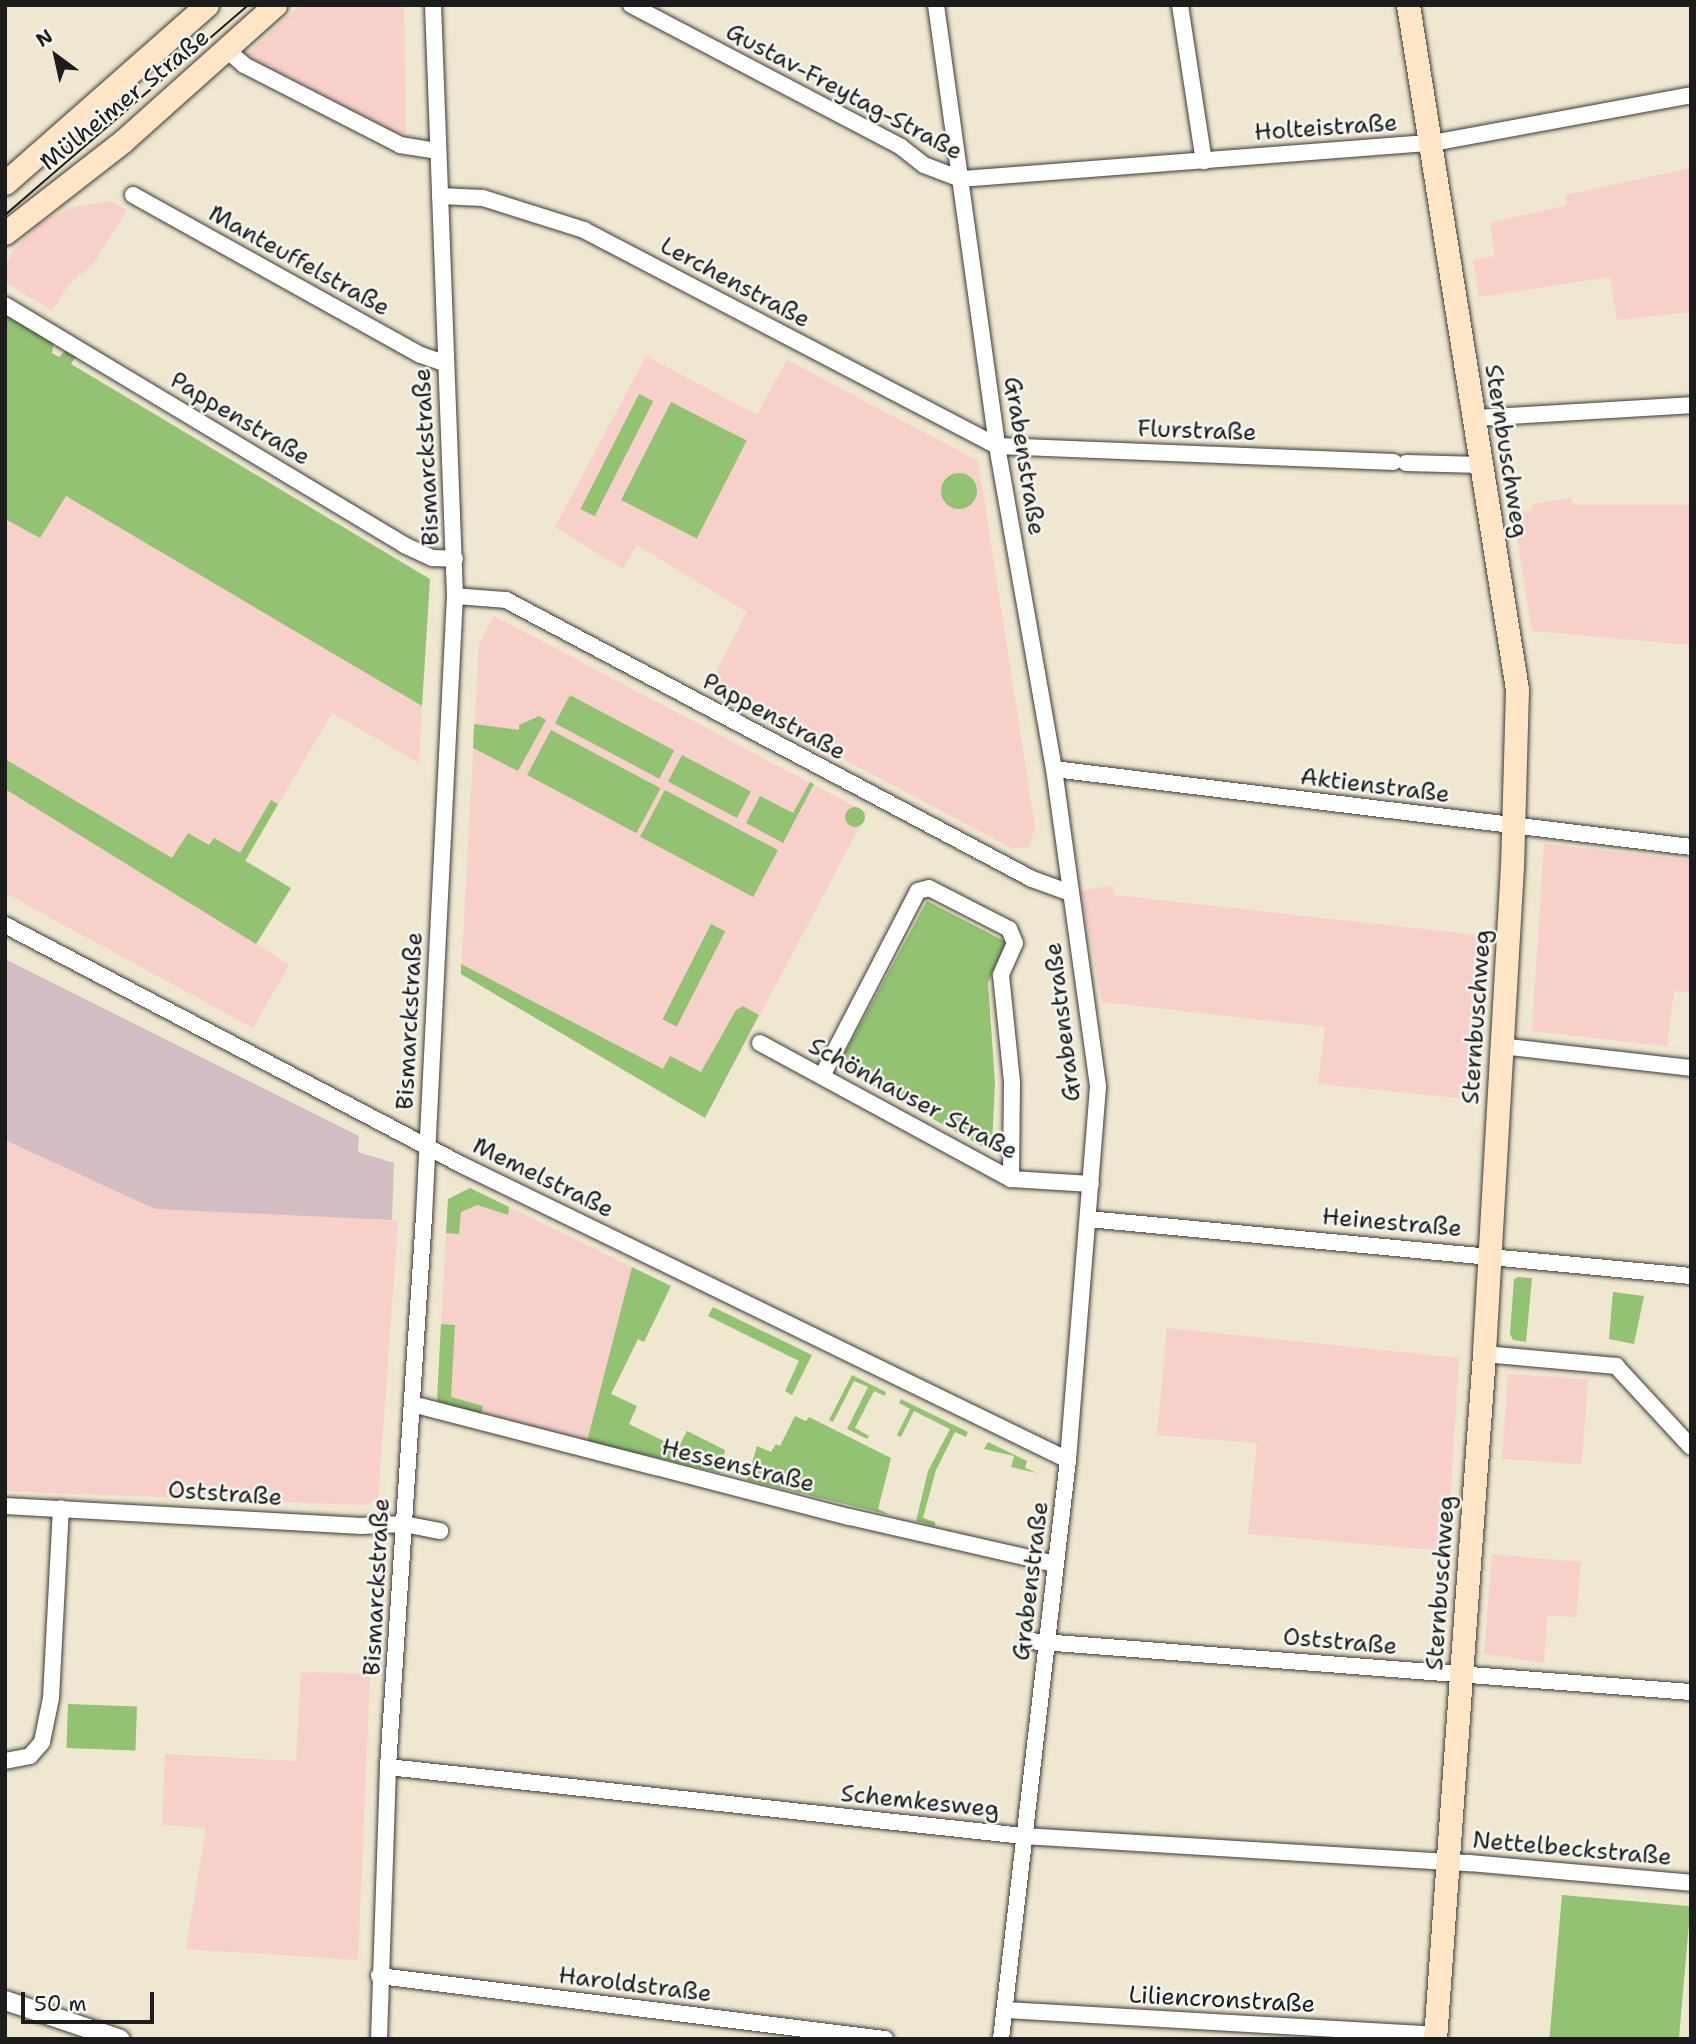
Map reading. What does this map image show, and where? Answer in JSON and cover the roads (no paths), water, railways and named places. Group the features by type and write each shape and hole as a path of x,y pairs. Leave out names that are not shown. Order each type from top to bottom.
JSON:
{"main road":[{"name":"Mülheimer Straße","path":"5,183 207,5"},
{"name":"Mülheimer Straße","path":"5,233 123,141 275,5"},
{"name":"Sternbuschweg","path":"1408,5 1433,143 1517,689 1514,826 1484,1354 1435,2037"}],"street":[{"name":"Bismarckstraße","path":"379,2039 388,1767 412,1404 455,596 444,363 433,5"},
{"name":"Gustav-Freytag-Straße","path":"631,5 901,147 924,165 961,178"},
{"name":"Grabenstraße","path":"936,5 998,446 1054,769 1068,892 1098,1087 1068,1460 1001,2039"},
{"path":"1180,5 1204,161"},
{"path":"227,50 244,65 400,145 437,151"},
{"name":"Holteistraße","path":"961,178 1433,143 1691,95"},
{"name":"Manteuffelstraße","path":"133,195 421,355 444,363"},
{"name":"Lerchenstraße","path":"440,196 483,198 584,230 998,446"},
{"name":"Pappenstraße","path":"5,305 404,545 432,558 455,559"},
{"path":"1475,418 1691,405"},
{"name":"Flurstraße","path":"998,446 1482,465"},
{"name":"Pappenstraße","path":"455,596 506,600 1020,873 1068,892"},
{"name":"Aktienstraße","path":"1054,769 1691,847"},
{"path":"822,1076 918,891 929,888 1009,929 1015,943 1001,975 1012,1082 1011,1179"},
{"name":"Memelstraße","path":"5,925 426,1146 1068,1460"},
{"name":"Schönhauser Straße","path":"760,1043 1011,1179 1091,1184"},
{"path":"1501,1046 1691,1068"},
{"name":"Heinestraße","path":"1088,1219 1691,1276"},
{"path":"1484,1354 1616,1366 1691,1447"},
{"name":"Hessenstraße","path":"412,1404 571,1448 1056,1564"},
{"name":"Oststraße","path":"5,1506 361,1526 404,1524 440,1531"},
{"path":"5,1761 30,1756 42,1742 51,1698 61,1508"},
{"name":"Oststraße","path":"1028,1641 1691,1692"},
{"name":"Schemkesweg","path":"388,1767 1023,1836 1448,1861"},
{"name":"Nettelbeckstraße","path":"1448,1861 1691,1883"},
{"name":"Haroldstraße","path":"379,1976 885,2039"},
{"path":"5,2000 120,2039"},
{"name":"Liliencronstraße","path":"1005,2010 1435,2037"}],"tram line":[{"path":"5,215 248,5"}]}
